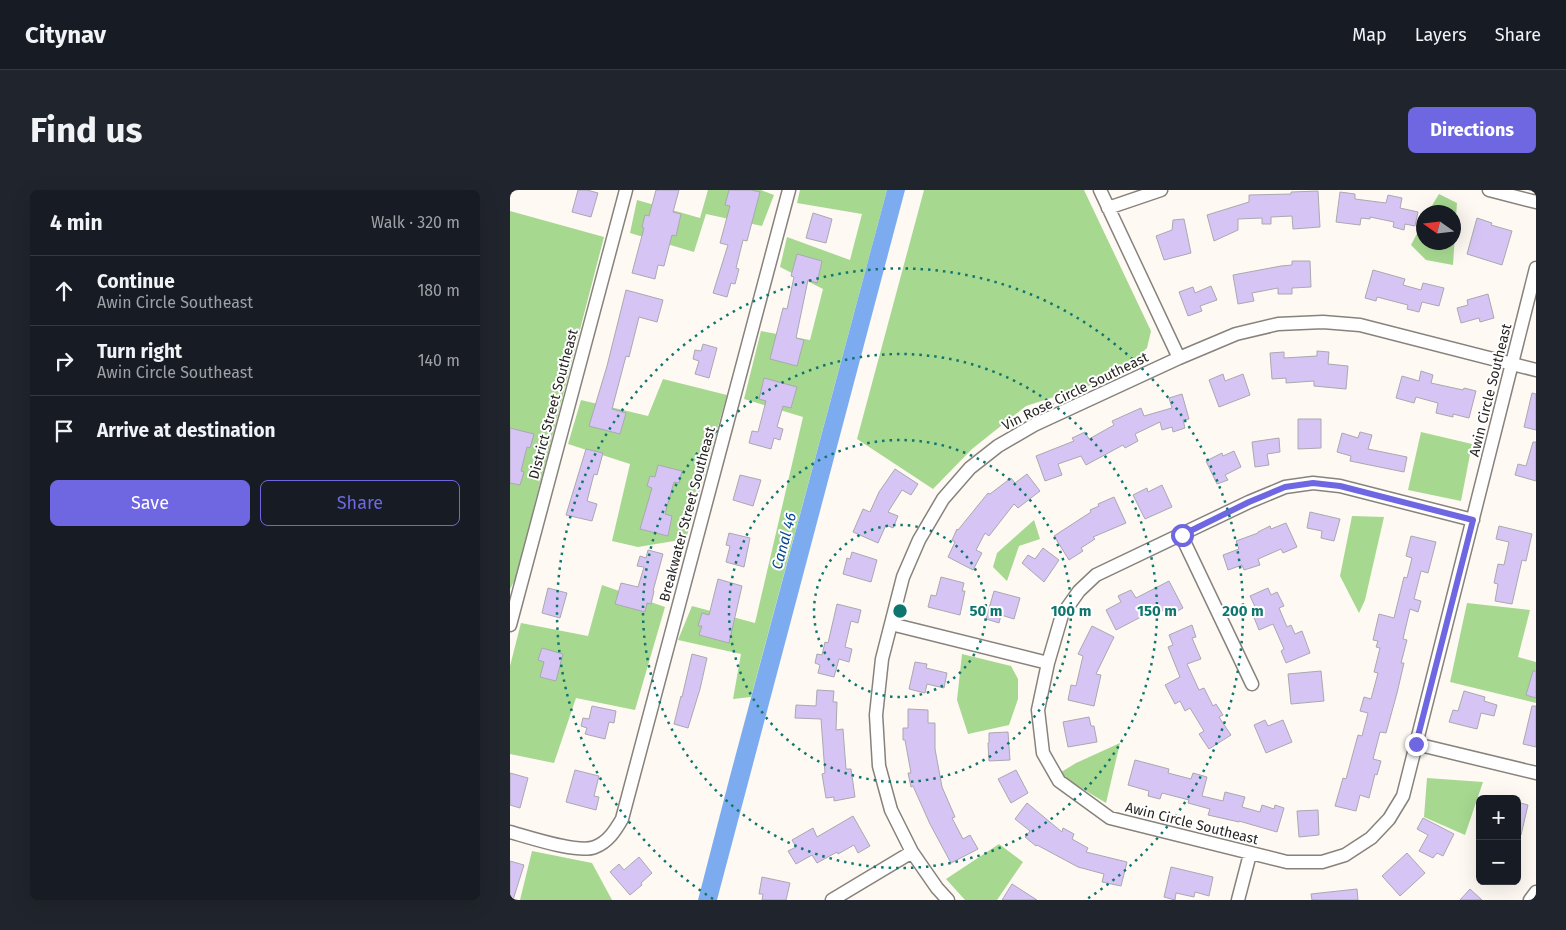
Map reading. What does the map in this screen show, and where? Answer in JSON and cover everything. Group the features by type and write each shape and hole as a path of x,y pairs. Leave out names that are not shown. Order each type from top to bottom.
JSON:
{"street":[{"name":"District Street Southeast","path":"510,625 626,190"},
{"name":"Breakwater Street Southeast","path":"510,832 573,848 593,848 605,842 622,819 789,190"},
{"path":"1100,190 1178,358"},
{"path":"1108,208 1161,190"},
{"path":"1489,190 1536,202"},
{"name":"Awin Circle Southeast","path":"1473,520 1340,486 1313,483 1285,487 1249,502 1096,575 1079,591 1062,615 1048,663 1038,710 1042,753 1059,781 1110,818 1287,862 1322,862 1345,856 1371,838 1389,819 1403,796 1473,520 1536,268"},
{"name":"Vin Rose Circle Southeast","path":"948,900 937,888 912,852 891,810 879,766 876,715 882,660 903,577 919,540 943,500 970,468 998,446 1034,425 1178,358 1236,334 1278,324 1323,322 1360,325 1536,370"},
{"path":"1182,535 1252,684"},
{"path":"891,624 1048,663"},
{"path":"1416,744 1536,773"},
{"path":"832,900 912,852"},
{"path":"1238,900 1250,854"},
{"path":"1530,900 1536,892"}],"green space":[{"path":"708,190 761,190 774,195 762,226 706,214 694,252 630,233 637,200 700,218"},
{"path":"800,190 887,190 751,697 733,699 741,654 678,640 692,606 755,623 803,417 744,399 761,331 810,340 823,289 780,267 787,237 850,260 862,214 797,203"},
{"path":"924,190 1084,190 1151,331 1147,348 1116,377 1026,406 972,449 933,489 857,439"},
{"path":"1439,194 1457,203 1457,205 1432,205"},
{"path":"510,211 604,237 515,580 510,589"},
{"path":"1416,235 1416,250 1411,245"},
{"path":"1416,250 1454,250 1453,265 1426,260"},
{"path":"663,379 727,395 686,539 638,547 612,541 630,464 568,444 581,400 648,416"},
{"path":"1421,432 1472,444 1461,501 1408,490"},
{"path":"1352,516 1384,517 1365,600 1359,613 1340,576"},
{"path":"1034,520 1040,539 1019,546 1007,581 993,567 997,553"},
{"path":"602,585 665,607 635,710 576,698 554,763 510,754 510,666 521,623 588,636"},
{"path":"1467,603 1530,610 1518,657 1536,662 1536,703 1450,682"},
{"path":"962,654 1011,666 1018,679 1018,699 1009,725 968,734 957,700"},
{"path":"1120,743 1106,803 1058,774 1076,763"},
{"path":"1427,778 1483,782 1479,795 1476,795 1476,803 1465,835 1424,817"},
{"path":"999,844 1023,862 997,900 965,900 946,879"},
{"path":"532,851 592,863 612,900 520,900"}],"water":[{"path":"887,190 905,190 717,900 698,900 729,780"}],"building":[{"path":"578,190 598,193 591,217 572,212"},
{"path":"656,190 679,190 673,212 681,214 676,236 672,235 664,266 658,265 655,279 632,273 644,228 642,227 645,215 649,216"},
{"path":"729,190 760,192 747,241 743,240 736,268 739,269 735,284 731,283 727,297 713,293 728,245 720,243 730,206 725,205"},
{"path":"1318,191 1320,227 1293,229 1292,216 1271,217 1271,224 1262,224 1262,218 1238,219 1238,230 1214,241 1207,215 1249,202 1249,195"},
{"path":"1340,192 1355,194 1355,199 1386,203 1388,195 1402,198 1400,208 1416,212 1415,226 1405,224 1404,230 1393,227 1394,222 1370,217 1370,219 1361,218 1360,225 1336,222"},
{"path":"813,213 832,219 826,243 806,238"},
{"path":"1477,218 1492,223 1491,225 1512,231 1502,265 1467,254"},
{"path":"1184,219 1191,253 1164,260 1156,236 1172,230 1173,220"},
{"path":"797,254 822,261 817,283 808,280 796,338 804,340 797,366 770,359 783,308 787,309 794,277 791,276"},
{"path":"1292,261 1310,261 1311,287 1292,288 1292,294 1278,294 1278,288 1252,293 1254,301 1238,304 1233,275 1292,265"},
{"path":"1373,270 1405,279 1403,285 1421,290 1423,283 1444,288 1439,306 1422,302 1419,312 1407,309 1408,305 1377,297 1376,301 1365,298"},
{"path":"1211,286 1217,300 1200,306 1202,311 1188,316 1179,292 1193,287 1195,293"},
{"path":"626,290 663,300 657,322 639,317 629,357 626,356 612,409 626,413 620,434 589,426 607,366"},
{"path":"1488,294 1494,318 1480,322 1479,318 1461,323 1457,308 1468,305 1467,300"},
{"path":"703,344 717,348 709,378 695,374 699,361 693,359 695,350 701,351"},
{"path":"1317,351 1329,352 1328,364 1348,366 1346,389 1314,386 1314,381 1286,383 1286,378 1272,379 1270,353 1284,352 1284,358 1317,356"},
{"path":"1421,371 1433,375 1431,383 1476,391 1469,418 1453,414 1453,417 1436,413 1438,403 1416,397 1414,403 1396,398 1402,376 1419,381"},
{"path":"1223,374 1225,381 1243,374 1250,395 1219,407 1209,380"},
{"path":"764,378 797,387 791,408 783,406 777,427 783,429 780,440 774,438 771,449 749,443 752,431 758,432 766,401 759,399"},
{"path":"1532,393 1536,394 1536,430 1524,427"},
{"path":"1182,394 1189,419 1183,420 1185,428 1173,432 1172,427 1162,430 1160,422 1135,434 1138,441 1125,448 1123,445 1086,465 1081,456 1058,464 1062,475 1045,481 1036,456 1074,441 1072,438 1085,432 1089,439 1114,425 1112,421 1141,408 1144,416 1172,408 1169,398"},
{"path":"1298,419 1321,419 1321,448 1298,449"},
{"path":"510,428 534,434 530,448 527,447 521,471 524,472 520,485 510,483"},
{"path":"1360,432 1372,435 1368,449 1407,457 1404,472 1350,461 1351,456 1337,452 1342,433 1358,438"},
{"path":"1279,438 1280,452 1267,454 1269,465 1255,467 1252,442"},
{"path":"1533,442 1536,442 1536,481 1515,475 1518,464 1526,466"},
{"path":"586,449 603,453 597,475 594,474 587,501 597,504 592,521 566,515"},
{"path":"1234,451 1241,467 1225,475 1228,480 1217,484 1206,461 1222,453 1223,456"},
{"path":"658,465 682,471 679,483 674,482 665,514 672,516 668,536 640,529 652,488 647,486 650,476 655,477"},
{"path":"895,469 918,484 911,495 902,490 888,512 898,516 893,528 886,525 878,543 853,532 863,509 870,512 879,492"},
{"path":"1027,474 1040,491 1018,508 1014,504 989,536 985,533 976,550 982,553 973,570 948,557 955,542 952,540 957,529 988,493 990,494 1011,478 1015,483"},
{"path":"740,475 761,480 753,506 733,500"},
{"path":"1162,485 1172,507 1145,519 1133,495 1147,488 1148,492"},
{"path":"1114,497 1126,523 1093,537 1095,539 1081,548 1083,551 1069,560 1054,536 1091,512 1090,510 1099,506 1098,504"},
{"path":"1310,512 1340,519 1334,541 1321,538 1322,531 1307,528"},
{"path":"1286,523 1297,547 1283,553 1281,549 1258,559 1260,565 1244,570 1242,565 1228,570 1223,555 1239,549 1236,541 1258,533 1270,526 1271,529"},
{"path":"1499,526 1532,534 1526,561 1522,560 1512,604 1495,601 1498,584 1494,583 1498,564 1504,565 1509,542 1496,539"},
{"path":"729,533 750,538 744,567 726,562 730,546 726,545"},
{"path":"1411,536 1436,542 1428,573 1421,571 1414,599 1421,601 1418,612 1410,609 1403,639 1407,640 1401,663 1404,663 1397,693 1386,733 1380,732 1373,759 1381,761 1377,775 1375,774 1369,798 1360,795 1356,811 1335,806 1343,778 1346,779 1358,735 1362,736 1368,713 1360,711 1364,697 1371,699 1378,673 1374,672 1380,648 1376,647 1378,641 1373,640 1379,614 1394,618 1404,577 1407,578 1412,558 1406,556"},
{"path":"1043,548 1059,560 1044,582 1022,563 1028,555 1035,559"},
{"path":"648,550 663,554 651,604 647,603 645,612 615,604 621,583 638,587 644,567 637,566 640,556 646,558"},
{"path":"852,552 877,560 871,582 843,574 847,558 850,559"},
{"path":"941,577 964,583 962,591 965,591 960,615 928,607 931,595 936,596"},
{"path":"718,579 742,586 729,643 699,635 702,626 698,626 702,613 709,615"},
{"path":"1169,581 1183,608 1170,615 1166,608 1162,611 1160,607 1116,630 1106,610 1121,602 1118,596 1131,590 1136,598"},
{"path":"548,588 567,593 560,618 542,613"},
{"path":"1268,588 1271,595 1277,592 1284,606 1279,608 1287,627 1291,625 1295,634 1302,631 1310,653 1286,663 1281,651 1284,649 1273,624 1259,630 1253,615 1258,613 1250,596"},
{"path":"994,591 1020,598 1014,619 1001,615 999,623 986,619"},
{"path":"837,604 861,610 858,623 851,621 845,647 852,649 849,662 839,659 834,677 818,673 820,665 815,663 817,654 822,655 825,642 828,643"},
{"path":"1192,625 1196,637 1192,638 1201,659 1187,664 1199,690 1204,688 1213,706 1216,704 1223,715 1219,717 1231,735 1209,749 1199,734 1204,731 1190,708 1185,711 1180,701 1175,704 1165,685 1180,677 1168,647 1173,645 1169,635"},
{"path":"1092,626 1114,637 1096,674 1101,675 1094,706 1068,700 1071,685 1076,686 1083,656 1078,654"},
{"path":"542,648 563,654 556,681 540,677 544,662 538,660"},
{"path":"692,654 707,658 688,728 674,724"},
{"path":"915,662 927,664 926,668 947,673 944,688 927,684 925,693 909,689"},
{"path":"1321,671 1324,701 1291,704 1288,674"},
{"path":"1533,671 1536,671 1536,698 1526,695"},
{"path":"817,690 834,691 833,702 837,702 836,730 843,729 846,769 851,769 855,797 834,801 834,797 826,798 822,774 825,773 821,719 795,718 796,705 816,706"},
{"path":"1464,691 1485,697 1484,701 1497,705 1494,716 1481,713 1477,729 1449,722 1453,710 1458,711"},
{"path":"592,706 616,711 614,723 609,722 605,739 585,734 587,728 581,726 583,718 589,719"},
{"path":"1532,706 1536,706 1536,747 1523,744"},
{"path":"908,709 928,710 928,723 935,723 935,749 942,787 955,817 952,818 963,839 970,835 978,849 951,863 930,824 913,786 911,787 908,773 911,773 905,740 903,740 903,728 908,728"},
{"path":"1089,717 1091,726 1094,726 1097,742 1068,747 1063,722"},
{"path":"1265,720 1268,726 1283,720 1292,742 1266,753 1254,725"},
{"path":"1008,732 1010,760 989,761 989,733"},
{"path":"1135,760 1169,769 1168,773 1191,779 1193,773 1207,777 1202,796 1223,801 1225,792 1245,797 1242,807 1260,812 1262,805 1274,809 1275,805 1284,808 1277,832 1239,821 1208,815 1210,809 1188,803 1189,800 1162,793 1160,799 1148,796 1149,791 1128,785"},
{"path":"575,770 599,776 594,796 599,797 596,810 566,802"},
{"path":"1016,770 1028,793 1011,803 998,779"},
{"path":"510,773 528,778 520,808 510,805"},
{"path":"1027,803 1062,832 1063,828 1074,834 1072,839 1088,848 1086,852 1127,862 1121,886 1102,882 1104,874 1078,867 1036,846 1025,837 1030,831 1015,819"},
{"path":"1521,803 1528,805 1521,835"},
{"path":"1318,810 1319,835 1299,837 1297,811"},
{"path":"853,816 870,846 858,853 854,845 817,863 812,855 796,864 788,851 796,847 792,840 813,828 817,837"},
{"path":"1423,818 1454,834 1443,856 1437,853 1433,858 1419,851 1428,835 1417,829"},
{"path":"1407,853 1425,873 1400,896 1382,876"},
{"path":"639,857 652,873 630,895 610,872 619,864 624,870"},
{"path":"510,861 524,865 513,900 510,900"},
{"path":"1171,867 1213,877 1209,896 1195,892 1194,897 1176,893 1175,900 1164,897"},
{"path":"762,877 790,883 786,900 762,900 763,894 759,894"},
{"path":"1012,884 1037,900 1002,900"},
{"path":"1357,889 1358,900 1312,900 1311,894"},
{"path":"1470,889 1482,900 1460,900"}],"route":[{"path":"1182,535 1249,502 1285,487 1313,483 1340,486 1473,520 1416,744"}],"water label":[{"name":"Canal 46","path":"784,541"}]}
